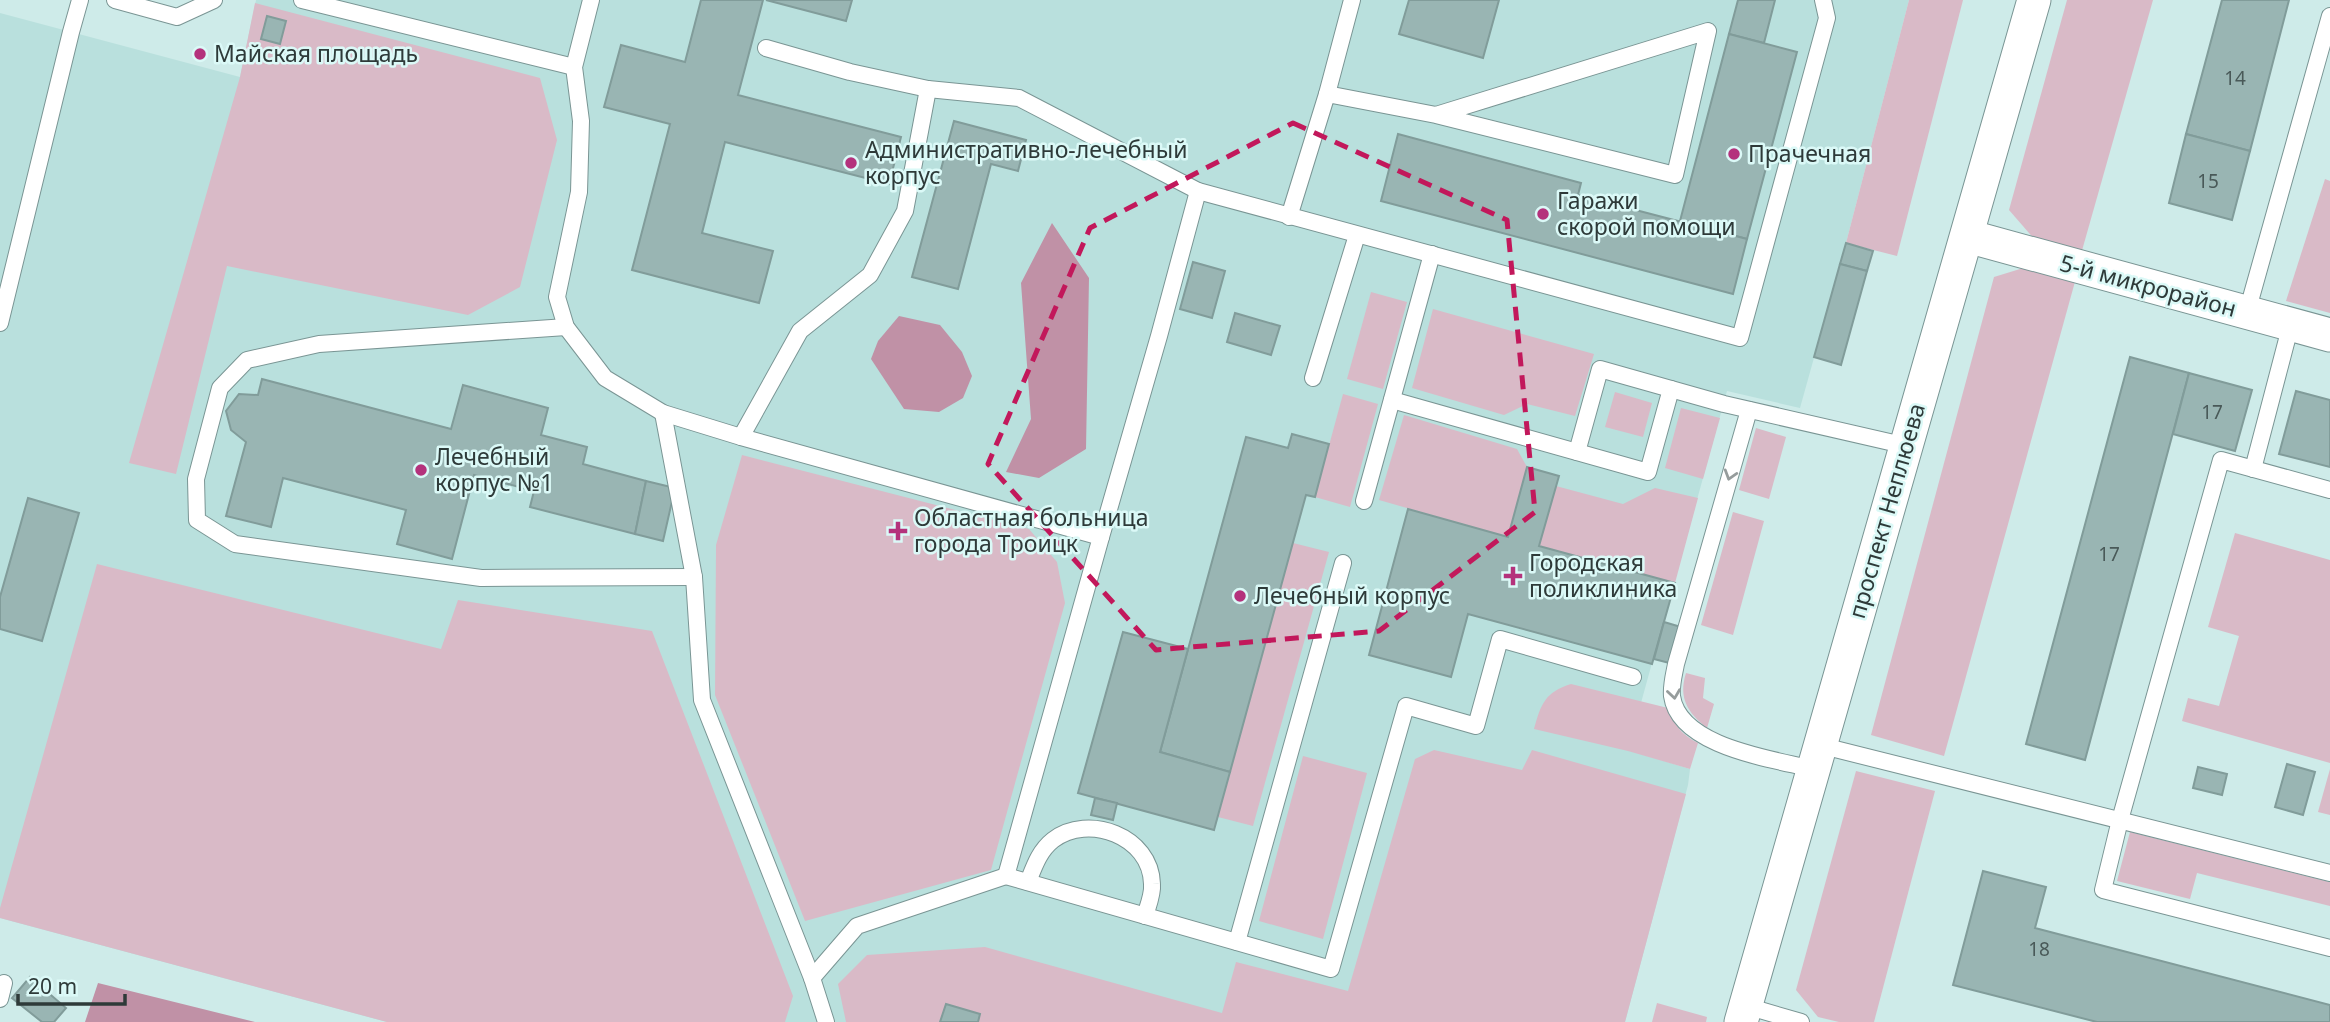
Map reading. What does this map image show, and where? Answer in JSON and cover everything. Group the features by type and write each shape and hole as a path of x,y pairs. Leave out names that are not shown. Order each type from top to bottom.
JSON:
{"street":[{"name":"проспект Неплюева","path":"1743,1014 2034,0"},
{"name":"5-й микрорайон","path":"1967,236 2330,335"}],"lane":[{"path":"0,323 80,0"},
{"path":"115,0 177,17 214,0"},
{"path":"302,0 574,67"},
{"path":"591,0 574,67 581,121 579,192 557,297 566,327 605,378 663,413 1101,537"},
{"path":"1289,217 1327,94 1352,0"},
{"path":"766,48 849,72 928,89 1018,98 1198,191 1740,338 1827,18 1823,0"},
{"path":"2247,312 2330,16"},
{"path":"1327,94 1436,115 1675,175 1708,31 1436,115"},
{"path":"741,437 800,331 870,275 905,211 928,89"},
{"path":"1006,876 1198,191"},
{"path":"1312,379 1357,234"},
{"path":"1364,501 1432,254"},
{"path":"2253,469 2291,324"},
{"path":"566,327 319,344 247,360 220,388 196,479 197,520 235,544 481,578 694,577"},
{"path":"1577,452 1600,369 1749,410 1907,446"},
{"path":"1392,400 1648,472 1671,389"},
{"path":"1749,410 1672,681 1672,698 1678,713 1689,726 1717,744 1816,757 1956,781 2330,873"},
{"path":"663,413 694,577 702,700 812,978 825,1022"},
{"path":"2330,490 2221,460 2120,820 2104,890 2330,948"},
{"path":"1237,942 1343,563"},
{"path":"812,978 857,926 1006,876 1331,969 1406,706 1476,726 1500,639 1633,677"},
{"path":"1028,882 1040,853 1052,840 1069,831 1088,827 1106,830 1124,837 1138,850 1148,866 1153,884 1145,916"},
{"path":"1743,1014 1801,1022"}],"highlighted area":[{"path":"1293,123 1507,220 1535,512 1379,631 1156,650 988,464 1090,228"}],"shaded area":[{"name":"Областная больница города Троицк","path":"256,0 1909,0 1800,408 1727,391 1628,750 1690,769 1625,1022 387,1022 0,918 0,13 240,77"},
{"path":"1909,0 1963,0 1897,256 1846,243"},
{"path":"2067,0 2153,0 2081,254 2035,240 2009,210"},
{"path":"255,3 540,78 557,140 520,287 468,315 227,266 176,474 129,463 240,77"},
{"path":"2325,179 2330,181 2330,313 2286,301"},
{"path":"1052,223 1089,278 1086,449 1039,478 1006,472 1031,419 1021,283"},
{"path":"2033,265 2076,278 1944,756 1871,735 1994,277"},
{"path":"1371,292 1407,302 1383,389 1347,379"},
{"path":"1433,309 1594,354 1575,416 1527,404 1504,415 1412,388"},
{"path":"899,316 940,325 962,352 972,376 963,398 939,412 904,409 871,359 878,341"},
{"path":"1615,392 1652,403 1643,437 1605,427"},
{"path":"1343,394 1378,404 1350,507 1315,497"},
{"path":"1681,408 1720,418 1703,479 1665,468"},
{"path":"1404,415 1517,449 1527,467 1508,537 1379,500"},
{"path":"1756,428 1786,437 1769,499 1739,490"},
{"path":"742,455 1029,529 1057,562 1065,603 991,870 805,921 715,695 716,545"},
{"path":"1556,486 1623,504 1655,488 1698,498 1675,583 1539,546"},
{"path":"1733,512 1764,521 1733,635 1701,625"},
{"path":"2235,533 2330,560 2330,763 2182,721 2188,698 2219,706 2239,636 2208,627"},
{"path":"1293,543 1329,552 1253,826 1218,817"},
{"path":"97,564 441,649 458,600 652,631 793,996 785,1022 387,1022 0,918 0,908"},
{"path":"1686,673 1705,678 1703,698 1714,704 1707,728 1686,704 1683,690"},
{"path":"1571,684 1668,708 1679,729 1698,743 1690,769 1534,729 1545,700 1555,691"},
{"path":"1434,750 1522,770 1532,750 1686,794 1625,1022 846,1022 838,984 867,955 985,947 1222,1013 1236,962 1348,991 1415,759"},
{"path":"1303,756 1367,773 1323,939 1259,921"},
{"path":"2330,769 2330,815 2318,812"},
{"path":"1856,771 1935,791 1874,1022 1839,1022 1818,1017 1796,990"},
{"path":"2130,832 2330,882 2330,906 2197,873 2190,899 2117,881"},
{"path":"98,983 255,1022 85,1022"},
{"path":"1657,1003 1707,1017 1706,1022 1652,1022"}],"building":[{"name":"Административно-лечебный корпус","path":"701,0 763,0 738,95 901,137 889,184 725,142 702,233 773,251 759,303 632,270 670,124 604,107 621,45 685,62"},
{"path":"766,0 852,0 846,21"},
{"path":"1409,0 1499,0 1483,58 1399,34"},
{"path":"1738,0 1775,0 1764,43 1729,34"},
{"path":"2222,0 2289,0 2250,151 2186,134"},
{"path":"267,16 286,21 280,44 261,39"},
{"name":"Прачечная","path":"1729,34 1797,52 1747,239 1680,221"},
{"path":"954,121 1026,140 1018,171 991,164 958,289 912,277"},
{"name":"Гаражи скорой помощи","path":"1398,134 1581,183 1578,195 1747,239 1733,294 1381,201"},
{"path":"2186,134 2250,151 2232,220 2169,203"},
{"path":"1846,243 1873,251 1867,271 1840,264"},
{"path":"1193,262 1225,271 1212,318 1180,309"},
{"path":"1840,264 1867,271 1841,365 1814,357"},
{"path":"1235,313 1280,326 1271,355 1227,342"},
{"path":"2130,357 2189,373 2085,760 2026,744"},
{"path":"2189,373 2252,390 2235,451 2173,434"},
{"name":"Лечебный корпус №1","path":"262,379 451,429 463,385 548,408 541,435 587,447 583,464 646,481 635,534 530,507 534,491 474,475 452,559 397,544 406,510 283,478 271,527 226,516 246,442 231,430 226,411 239,394 258,395"},
{"path":"2296,391 2330,400 2330,467 2279,454"},
{"name":"Лечебный корпус","path":"1292,434 1329,444 1315,497 1306,495 1230,772 1160,752 1246,437 1288,448"},
{"path":"1527,467 1559,476 1539,546 1675,583 1652,664 1468,614 1451,677 1369,655 1408,509 1508,537"},
{"path":"646,481 675,488 663,541 635,534"},
{"path":"28,498 79,513 42,641 0,629 0,597"},
{"path":"1664,622 1691,630 1681,666 1654,659"},
{"path":"1123,632 1188,649 1160,752 1230,772 1214,830 1078,793"},
{"path":"2287,764 2315,772 2303,815 2275,807"},
{"path":"2198,767 2227,774 2222,795 2193,788"},
{"path":"1095,798 1117,803 1113,820 1091,815"},
{"path":"1983,871 2046,887 2035,928 2330,1005 2330,1022 2097,1022 1953,985"},
{"path":"30,977 66,1008 54,1022 42,1022 12,998"},
{"path":"946,1004 980,1014 978,1022 940,1022"}],"place":[{"name":"Майская площадь","path":"200,54"},
{"name":"Прачечная","path":"1734,154"},
{"name":"Административно-лечебный корпус","path":"851,163"},
{"name":"Гаражи скорой помощи","path":"1543,214"},
{"name":"Лечебный корпус №1","path":"421,470"},
{"name":"Областная больница города Троицк","path":"898,531"},
{"name":"Городская поликлиника","path":"1513,576"},
{"name":"Лечебный корпус","path":"1240,596"}]}
